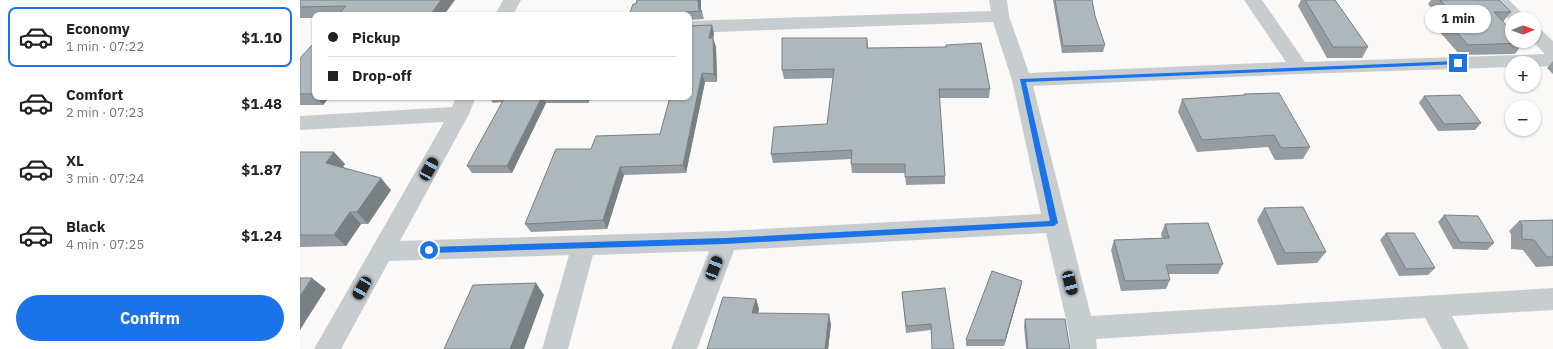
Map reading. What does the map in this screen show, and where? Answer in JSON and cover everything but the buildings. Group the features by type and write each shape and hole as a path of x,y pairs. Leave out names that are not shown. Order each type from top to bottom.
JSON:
{"street":[{"path":"506,12 512,0"},
{"path":"1253,0 1300,68"},
{"path":"1499,0 1512,12"},
{"path":"692,27 999,8 1022,80 1054,223 1082,338 1432,306 1553,299"},
{"path":"1541,40 1553,51"},
{"path":"1022,80 1300,68 1553,60"},
{"path":"300,124 463,105"},
{"path":"327,349 383,251 463,105"},
{"path":"383,251 725,241 1054,223"},
{"path":"684,349 725,241"},
{"path":"555,349 584,245"},
{"path":"1432,306 1456,349"}],"route":[{"path":"429,250 725,241 1054,223 1022,80 1458,63"}]}
